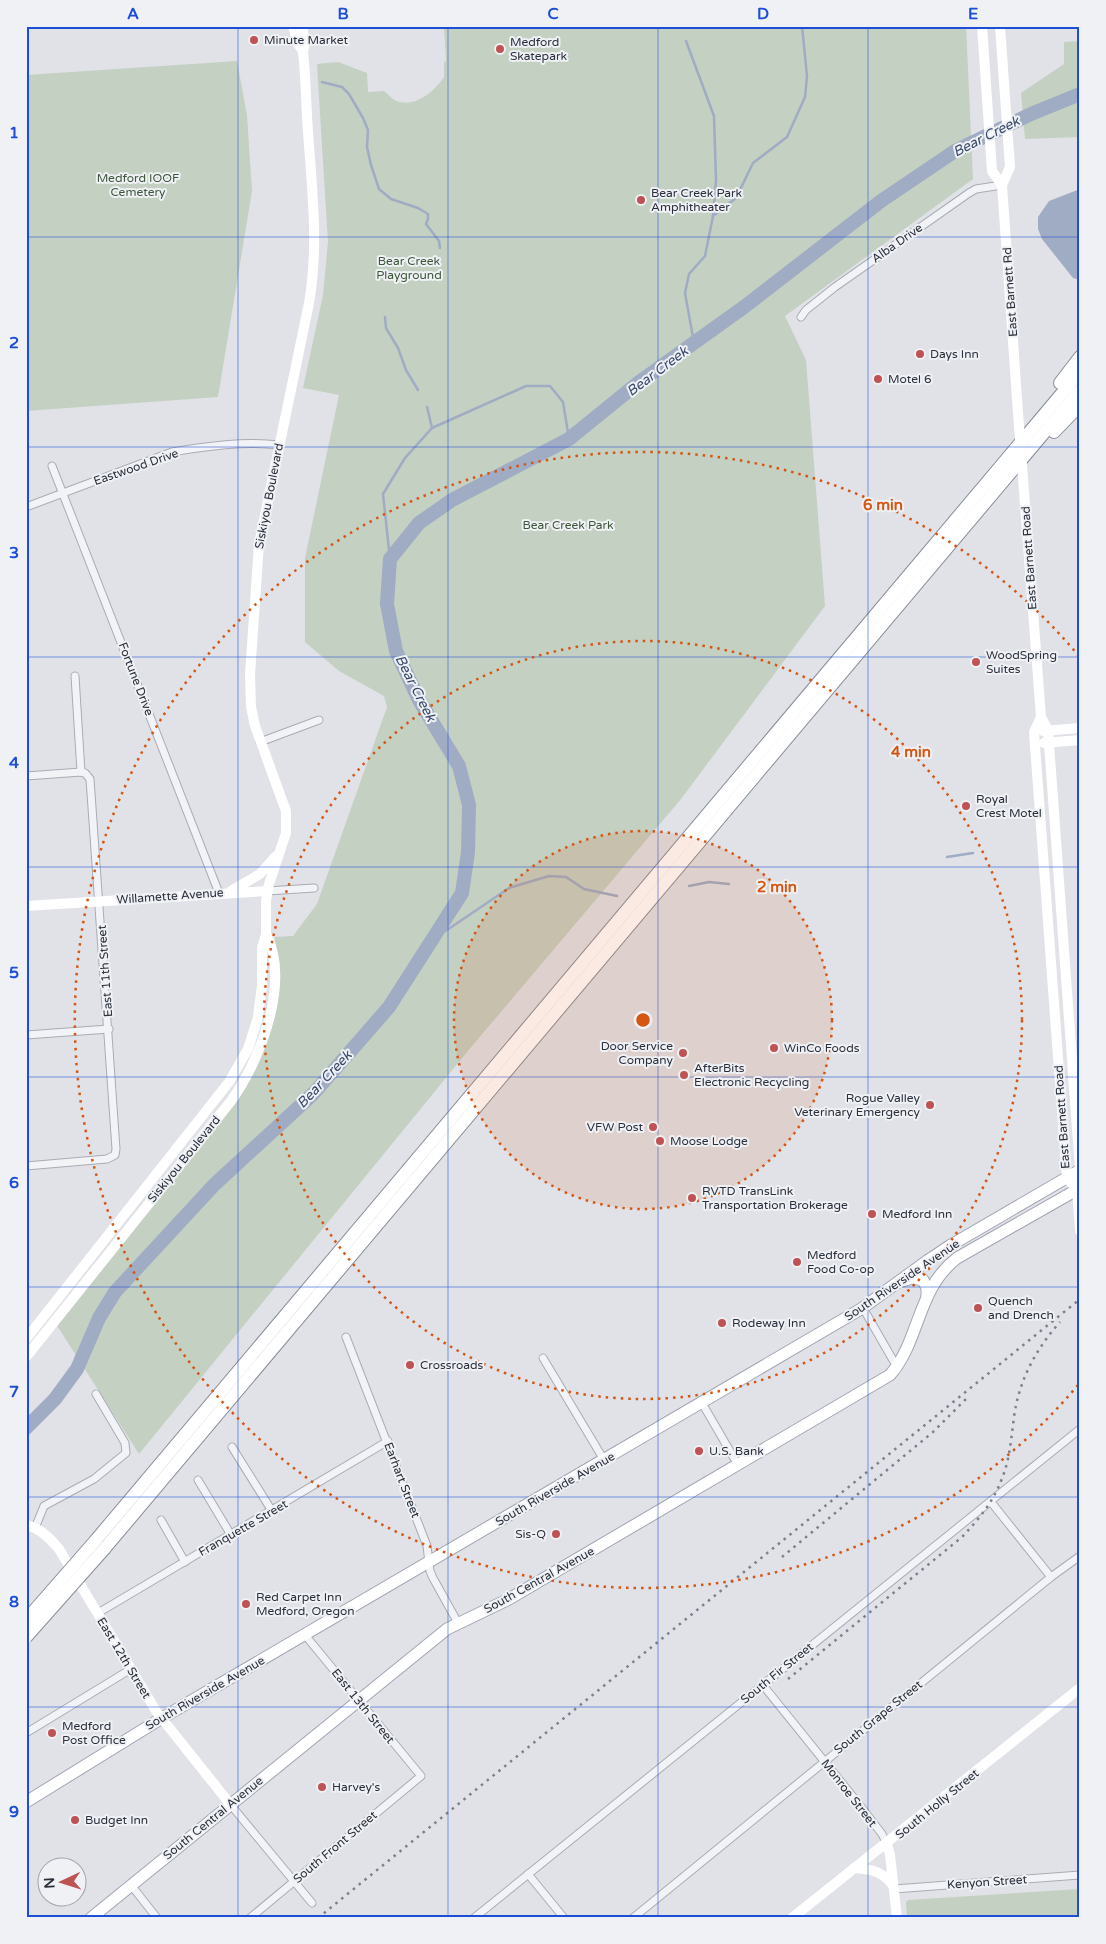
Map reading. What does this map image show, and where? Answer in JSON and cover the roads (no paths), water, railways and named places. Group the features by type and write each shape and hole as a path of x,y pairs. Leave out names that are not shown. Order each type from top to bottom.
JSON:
{"highway":[{"path":"1004,461 1080,357"},
{"path":"26,1637 101,1544 1080,372"},
{"path":"26,1620 101,1544 1080,390"},
{"path":"1005,479 1080,405"}],"main road":[{"name":"South Riverside Avenue","path":"26,1802 162,1718 429,1564 863,1308 951,1245 1080,1170"},
{"name":"South Riverside Avenue","path":"948,1265 963,1254 1078,1189"},
{"name":"South Central Avenue","path":"90,1918 429,1643 458,1623 503,1603 879,1383 902,1359 927,1296 940,1273 948,1265"},
{"path":"897,1283 912,1278 923,1280 927,1288 927,1296"}],"street":[{"name":"Siskiyou Boulevard","path":"293,26 298,44 303,52"},
{"name":"Siskiyou Boulevard","path":"26,1339 229,1082 252,1039 260,1008 262,948 266,934 267,891 284,845 287,824 286,811 260,742 251,708 250,690 255,586 262,526 309,303 314,266 315,230 303,52 305,43 302,26"},
{"name":"East Barnett Rd","path":"982,26 992,171 1002,185"},
{"name":"East Barnett Rd","path":"1000,26 1010,153 1010,167 1002,185 1017,398"},
{"name":"Alba Drive","path":"801,317 806,310 824,296 969,193 976,189 1002,185"},
{"name":"East Barnett Road","path":"1017,398 1041,718 1048,730 1080,1170 1078,1189"},
{"name":"Eastwood Drive","path":"26,507 172,452 250,443 279,445"},
{"name":"Fortune Drive","path":"52,466 223,893"},
{"path":"26,776 81,772 75,676"},
{"path":"1034,732 1041,718"},
{"path":"260,742 319,720"},
{"path":"1034,732 1080,728"},
{"name":"East Barnett Road","path":"1034,732 1067,1177 1078,1189"},
{"path":"1035,744 1080,740"},
{"name":"East 11th Street","path":"26,1166 102,1160 111,1158 115,1154 116,1149 90,779 85,773 81,772"},
{"path":"223,893 260,874 284,845"},
{"name":"Willamette Avenue","path":"26,906 314,888"},
{"name":"Siskiyou Boulevard","path":"26,1357 231,1101 247,1077 266,1030 273,995 273,947 266,934"},
{"path":"1054,1014 1062,1026 1065,1061 1067,1064 1072,1064"},
{"path":"26,1035 109,1029"},
{"path":"1078,1189 1080,1231"},
{"path":"863,1308 896,1367"},
{"name":"Earhart Street","path":"346,1337 388,1441 427,1546 433,1578 458,1623"},
{"path":"543,1358 604,1460"},
{"path":"31,1526 44,1506 94,1479 123,1457 127,1448 96,1394"},
{"path":"702,1403 738,1465"},
{"name":"South Fir Street","path":"474,1918 1080,1429"},
{"name":"Franquette Street","path":"98,1613 388,1441"},
{"path":"232,1447 272,1511"},
{"path":"198,1480 230,1535"},
{"path":"990,1502 1051,1577"},
{"path":"161,1520 185,1562"},
{"name":"East 12th Street","path":"31,1526 48,1536 59,1549 162,1718 230,1804 312,1902"},
{"name":"South Grape Street","path":"633,1918 1051,1577 1080,1556"},
{"name":"East 13th Street","path":"306,1634 421,1776"},
{"path":"26,1732 131,1669"},
{"name":"Monroe Street","path":"762,1684 882,1834 890,1855 897,1918"},
{"name":"South Holly Street","path":"792,1918 1080,1688"},
{"name":"South Front Street","path":"250,1918 421,1776"},
{"path":"854,1868 875,1870 887,1877 893,1887"},
{"path":"528,1874 564,1918"},
{"name":"Kenyon Street","path":"893,1887 1080,1875"},
{"path":"131,1885 157,1918"}],"water":[{"path":"1080,189 1080,280 1073,278 1042,239 1038,229 1038,217 1049,201"}],"waterway":[{"path":"713,216 736,198 753,163 787,137 805,97 807,76 802,26"},
{"path":"686,41 714,116 716,180 713,216 705,256 689,274 685,293 694,343"},
{"path":"322,82 342,87 349,94 363,118 368,130 367,147 371,165 379,189 391,199 418,208 428,214 426,224 439,241 440,248"},
{"name":"Bear Creek","path":"26,1428 55,1399 77,1369 99,1318 115,1292 214,1185 314,1093 389,1007 462,893 468,852 469,805 459,766 419,700 396,651 387,604 390,559 419,523 452,500 569,439 638,383 744,307 881,201 955,151 1031,114 1080,94"},
{"path":"385,317 386,328 418,390"},
{"path":"432,428 526,386 550,386 563,402 569,439"},
{"path":"390,559 383,494 405,458 432,428 427,407"},
{"path":"947,857 973,853"},
{"path":"433,937 447,930 509,888 549,876 566,877 584,889 617,896"},
{"path":"689,886 709,882 729,884"}],"railway":[{"path":"318,1918 1080,1299"},
{"path":"788,1679 962,1537 974,1524 994,1496 1004,1473 1010,1449 1016,1403 1024,1378 1043,1343 1060,1322"},
{"path":"782,1557 933,1432 966,1399"}],"place":[{"name":"Minute Market","path":"254,40"},
{"name":"Medford Skatepark","path":"500,49"},
{"name":"Bear Creek Park Amphitheater","path":"641,200"},
{"name":"Days Inn","path":"920,354"},
{"name":"Motel 6","path":"878,379"},
{"name":"WoodSpring Suites","path":"976,662"},
{"name":"Royal Crest Motel","path":"966,806"},
{"name":"WinCo Foods","path":"774,1048"},
{"name":"Door Service Company","path":"683,1053"},
{"name":"AfterBits Electronic Recycling","path":"684,1075"},
{"name":"Rogue Valley Veterinary Emergency","path":"930,1105"},
{"name":"VFW Post","path":"653,1127"},
{"name":"Moose Lodge","path":"660,1141"},
{"name":"RVTD TransLink Transportation Brokerage","path":"692,1198"},
{"name":"Medford Inn","path":"872,1214"},
{"name":"Medford Food Co-op","path":"797,1262"},
{"name":"Quench and Drench","path":"978,1308"},
{"name":"Rodeway Inn","path":"722,1323"},
{"name":"Crossroads","path":"410,1365"},
{"name":"U.S. Bank","path":"699,1451"},
{"name":"Sis-Q","path":"556,1534"},
{"name":"Red Carpet Inn Medford, Oregon","path":"246,1604"},
{"name":"Medford Post Office","path":"52,1733"},
{"name":"Harvey's","path":"322,1787"},
{"name":"Budget Inn","path":"75,1820"}],"park label":[{"name":"Medford IOOF Cemetery","path":"138,185"},
{"name":"Bear Creek Playground","path":"409,268"},
{"name":"Bear Creek Park","path":"568,525"}]}
